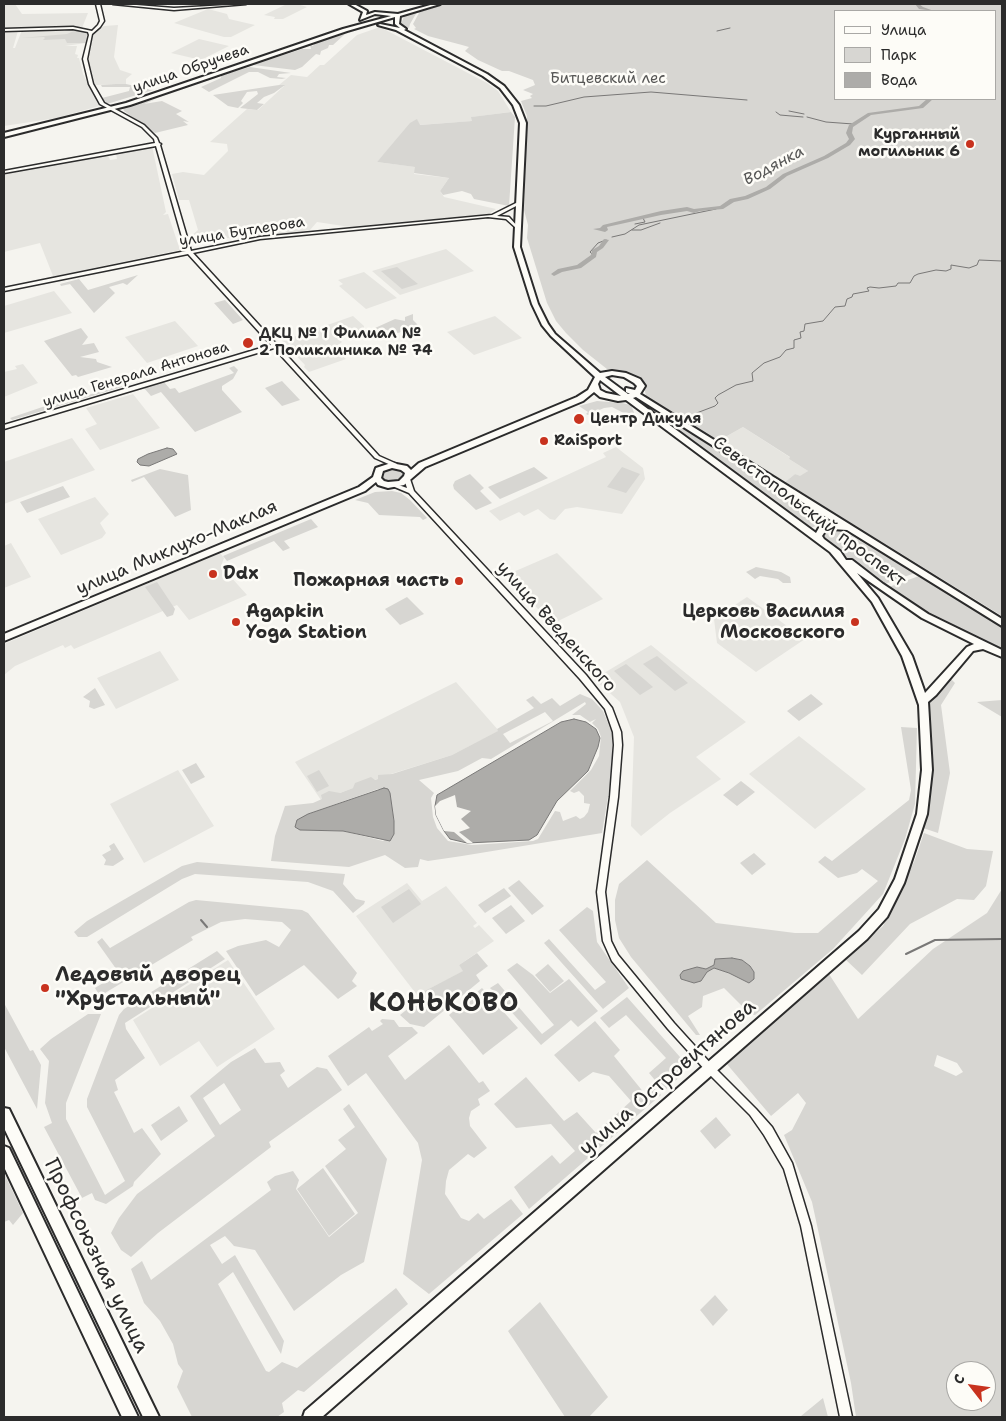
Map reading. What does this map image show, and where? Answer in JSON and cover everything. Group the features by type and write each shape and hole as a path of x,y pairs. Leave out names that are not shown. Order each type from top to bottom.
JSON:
{"main road":[{"path":"351,4 365,12 365,21 380,25 395,16 431,4"},
{"path":"356,4 380,15"},
{"path":"395,16 438,4"},
{"name":"улица Обручева","path":"4,133 109,108 196,80 380,15 395,16"},
{"name":"улица Обручева","path":"365,21 395,16"},
{"name":"Севастопольский проспект","path":"395,16 400,27 498,80 508,89 519,104 525,122 521,229 524,261"},
{"name":"Севастопольский проспект","path":"380,25 398,29 494,80 508,93 516,105 522,123 516,227 517,247 540,302 552,324 574,347 604,376 904,603 949,630 1002,654"},
{"path":"422,465 386,466 377,475 381,483 390,485 401,483 422,465 580,399 591,392 604,376 622,374 637,381 640,389 632,397 612,398 595,396 580,399"},
{"path":"595,385 599,393 612,398"},
{"name":"Севастопольский проспект","path":"632,397 1002,623"},
{"path":"398,465 407,470 408,478"},
{"name":"улица Миклухо-Маклая","path":"362,489 377,475"},
{"name":"улица Миклухо-Маклая","path":"4,638 362,489 390,485"},
{"path":"822,542 818,534 826,527 839,527 853,531"},
{"name":"улица Островитянова","path":"311,1417 863,935 883,912 900,880 922,814 927,770 923,700 907,656 875,600 833,550"},
{"path":"923,700 970,649 982,645"},
{"name":"Профсоюзная улица","path":"4,1114 151,1417"},
{"name":"Профсоюзная улица","path":"4,1153 130,1417"}],"street":[{"path":"99,4 102,21 91,31 85,56 88,76 102,104 142,126 159,144 189,252 377,457 398,465"},
{"path":"115,4 144,8 184,9 244,4"},
{"path":"4,30 73,28 91,31"},
{"path":"4,172 159,144"},
{"name":"улица Бутлерова","path":"488,216 518,204"},
{"name":"улица Бутлерова","path":"4,290 270,237 488,216 507,218 516,227"},
{"name":"улица Генерала Антонова","path":"4,428 274,346"},
{"path":"377,457 377,475"},
{"name":"улица Введенского","path":"408,478 411,492"},
{"name":"улица Введенского","path":"390,485 411,492 583,677 608,708 617,732 618,745 614,797 601,892 607,941 616,958 630,977 710,1069 754,1112 768,1131 790,1171 806,1226 846,1417"}],"shaded area":[{"path":"4,4 15,4 22,14 88,13 82,28 4,29"},
{"path":"287,4 307,7 283,19 274,19 275,17 264,15"},
{"path":"208,9 227,14 229,19 255,25 231,37 224,37 174,23"},
{"path":"118,25 114,57 120,70 132,74 126,79 126,84 95,85 90,75 88,57 94,32 104,26"},
{"path":"380,27 487,83 498,91 511,112 472,117 473,121 419,125 417,120 377,162 416,167 414,174 449,178 440,191 444,197 496,209 489,214 350,227 317,222 310,230 241,240 228,238 193,245 190,237 198,230 189,200 179,200 172,174 183,172 204,175 228,151 227,144 210,142 247,109 258,110 284,86 279,85 291,75 307,77 320,65 324,65 357,35"},
{"path":"69,29 88,33 86,43 65,46 77,46 75,54 78,55 77,58 79,58 83,74 99,106 57,118 4,126 4,31 18,31 13,48 15,48 22,30"},
{"path":"199,39 229,46 201,60 171,53"},
{"path":"152,146 166,212 163,215 168,214 180,250 56,276 53,276 40,243 4,252 4,174 108,155 110,160 117,159 116,153"},
{"path":"446,249 474,271 400,295 372,271"},
{"path":"364,272 397,298 366,309 339,286 343,284 338,280"},
{"path":"54,291 72,313 4,333 4,306"},
{"path":"353,316 364,326 364,329 339,339 342,342 334,348 346,359 309,372 304,367 305,365 282,341"},
{"path":"495,316 522,338 474,355 447,332"},
{"path":"175,321 198,346 147,363 125,337"},
{"path":"23,364 38,383 4,397 4,372 17,369 15,366"},
{"path":"133,394 160,428 100,450 85,429 97,424 86,408"},
{"path":"743,427 808,471 800,477 795,474 785,482 719,442"},
{"path":"72,438 95,470 4,504 4,462"},
{"path":"616,447 643,468 645,479 622,514 577,507 565,509 555,520 550,519 538,509 524,516 519,512 500,521 489,511 606,457 603,453"},
{"path":"95,497 109,514 100,523 106,533 102,538 61,555 38,519"},
{"path":"11,543 31,577 4,588 4,546"},
{"path":"220,553 224,558 221,566 247,595 189,620 177,605 74,649 71,645 65,648 63,645 15,666 4,675 4,644"},
{"path":"557,553 603,599 552,624 511,580 515,578 511,573"},
{"path":"747,597 805,639 756,672 717,643 714,619"},
{"path":"651,645 746,722 696,757 721,779 670,813 641,836 631,826 634,737 620,702 594,679"},
{"path":"160,651 179,680 116,709 97,678"},
{"path":"456,682 499,731 452,755 391,774 321,800 295,762"},
{"path":"799,736 866,789 815,829 749,774"},
{"path":"178,770 214,826 144,863 110,804"},
{"path":"407,883 422,901 446,886 477,923 473,926 475,928 479,925 494,941 459,965 464,971 417,995 356,916"},
{"path":"228,960 275,1029 217,1067 199,1041 160,1066 133,1020"}],"green space":[{"name":"Битцевский лес","path":"445,4 1002,4 1002,616 785,482 795,474 800,476 808,471 789,459 790,457 743,427 719,442 646,396 643,383 636,377 607,369 583,350 556,321 547,303 527,238 528,225 524,210 527,116 521,101 532,98 530,96 533,94 523,90 535,85 533,80 509,71 502,71 478,60 465,51 469,47 428,36 414,29 416,28 413,24 419,13 417,12 409,28 401,24 405,14"},
{"path":"76,30 87,34 85,43 67,43 65,39 43,40 44,37 21,38 67,34"},
{"path":"345,34 333,45 329,45 328,48 321,51 320,55 316,54 302,67 295,70 253,65 302,49 311,49 310,45 313,46 315,43"},
{"path":"250,67 291,73 279,74 277,77 286,78 282,79 270,78 258,72 249,72 209,92 201,87 221,78 221,75"},
{"path":"126,84 153,90 107,104 102,98 129,91 130,87 102,87 101,85"},
{"path":"285,85 257,103 264,104 257,110 240,108 258,94 257,91 247,92 241,101 243,103 238,108 228,106 213,95"},
{"path":"156,99 144,104 162,101 182,111 176,114 189,122 183,121 188,125 155,133 124,111 123,108"},
{"path":"511,112 515,117 509,206 474,199 471,194 462,191 443,195 440,191 449,178 414,173 415,167 377,162 410,123 417,119 420,125 472,121 471,117"},
{"path":"397,267 418,284 402,289 381,271"},
{"path":"138,275 127,285 123,283 109,287 115,293 94,313 70,284 61,286 60,284 79,279 88,290"},
{"path":"225,300 243,320 233,324 214,303"},
{"path":"413,314 413,320 419,326 395,334 387,330 380,331 375,328 395,319 405,321 405,317"},
{"path":"81,328 88,337 82,345 94,343 99,352 80,357 96,359 97,362 112,367 78,377 76,375 72,376 44,341"},
{"path":"234,366 238,370 233,379 222,386 222,390 242,412 195,432 161,392 151,396 144,388 164,382 170,389 175,388 179,393 234,373 229,368"},
{"path":"282,381 300,400 282,406 265,388"},
{"path":"120,384 122,387 12,420 10,418 63,400 66,403"},
{"path":"597,401 631,405 637,420 612,407 604,408 588,415 586,414 588,412 579,406"},
{"path":"639,401 828,520 809,529 637,402"},
{"path":"534,467 548,478 500,499 488,487"},
{"path":"622,467 640,474 626,493 607,487"},
{"path":"391,468 400,468 405,473 405,476 400,481 386,482 381,477 381,474"},
{"path":"160,469 188,475 191,510 175,517 144,477 132,482 131,480"},
{"path":"470,474 484,488 480,491 492,503 476,510 454,489 453,485 455,481"},
{"path":"63,486 70,497 27,513 20,502"},
{"path":"392,491 401,493 427,518 423,520 420,517 379,515 368,503 355,500 375,492"},
{"path":"311,519 318,527 284,541 290,548 283,551 274,541 227,561 223,556"},
{"path":"827,528 840,529 915,573 882,585 822,539 822,533"},
{"path":"756,567 781,572 790,577 791,583 783,583 778,579 760,576 755,579 746,572"},
{"path":"919,576 1002,626 1002,651 949,626 886,588"},
{"path":"157,582 175,609 173,615 167,617 145,587"},
{"path":"407,597 424,614 400,625 385,609"},
{"path":"657,656 688,683 675,691 643,664"},
{"path":"626,664 653,687 640,695 614,671"},
{"path":"950,678 955,683 941,705 950,773 938,833 923,828 932,776 926,703"},
{"path":"95,688 105,705 94,709 89,707 90,701 83,697"},
{"path":"580,694 592,699 603,711 612,733 613,767 602,833 428,861 420,859 418,867 405,868 385,855 349,867 271,861 275,836 285,806 313,803 322,799 321,795 329,791 340,793 353,788 355,783 371,777 375,780 378,779 378,775 392,774 452,755 498,731 497,729 534,708 526,700 533,696 541,704 552,698 560,706","holes":["585,702 586,704 572,715 580,715 590,722 596,719 592,723 598,729 601,737 599,756 591,770 570,791 574,793 579,791 584,796 584,803 590,804 588,812 584,817 580,819 576,816 563,821 560,812 555,811 538,839 533,841 472,845 448,841 437,828 433,817 431,798 434,793 419,780 458,771 482,758 491,759","545,712 553,721 510,743 503,734","378,789 388,789 394,821 394,834 383,841 343,831 300,830 308,814"]},
{"path":"811,694 823,704 799,721 787,711"},
{"path":"1002,700 1002,717 977,702"},
{"path":"901,727 917,728 915,804 905,839 883,894 833,949 755,1015 750,1014 724,988 703,996 702,1007 688,1016 700,1035 696,1035 631,957 619,938 615,920 615,900 619,884 647,860 716,923 795,933 818,933 878,881 862,869 857,873 838,878 818,862 825,856 832,861 909,800 911,790","holes":["732,958 742,960 754,972 749,983 714,968 707,972 701,981 694,983 681,979 697,967 706,969 714,965 715,959"]},
{"path":"196,763 205,777 191,784 182,770"},
{"path":"319,770 329,786 317,792 307,776"},
{"path":"741,781 755,792 737,806 723,795"},
{"path":"924,833 967,849 993,851 986,886 974,900 957,899 910,924 862,975 846,960 883,926 914,862"},
{"path":"114,843 124,859 113,866 104,865 106,860 102,855 111,850 109,846"},
{"path":"754,853 766,864 752,875 740,863"},
{"path":"197,862 345,874 343,884 356,899 365,901 353,913 333,891 308,882 195,874 182,879 87,937 78,937 74,932 87,921 182,866"},
{"path":"519,880 544,906 532,915 508,888"},
{"path":"504,888 511,896 485,913 478,905"},
{"path":"409,889 421,904 393,923 381,907"},
{"path":"1002,889 1002,1417 856,1417 851,1383 812,1202 784,1135 792,1130 806,1103 798,1093 771,1116 726,1063 829,974 858,1019 933,949 987,913","holes":["937,1055 957,1063 963,1072 956,1076 934,1066"]},
{"path":"196,900 302,910 308,913 357,973 352,981 357,986 338,999 304,965 256,996 226,951 238,946 266,940 279,947 291,930 282,922 245,919 221,922 191,937 193,940 100,996 95,988 119,973 97,942 102,938 110,948 189,902"},
{"path":"511,905 525,921 506,934 492,918"},
{"path":"587,907 593,911 597,942 629,988 603,1009 544,943 549,939 595,990 606,982 559,930"},
{"path":"217,951 225,959 125,1023 126,1029 145,1058 115,1080 118,1090 114,1092 134,1133 142,1128 161,1154 134,1182 133,1186 106,1204 95,1200 92,1193 82,1198 44,1127 52,1123 45,1103 49,1061 40,1049 51,1039 88,1014 101,1014 66,1103 66,1119 105,1195 125,1181 87,1107 87,1099 119,1015 124,1009"},
{"path":"477,953 488,966 476,975 480,981 424,1027 410,1024 400,1015 420,999 417,995 463,971 459,965"},
{"path":"517,963 533,975 550,993 569,979 598,1011 578,1027 571,1020 541,1045 490,988 498,983 542,1034 554,1025 507,970"},
{"path":"548,964 564,981 550,992 535,975"},
{"path":"482,988 518,1028 483,1055 449,1015"},
{"path":"627,997 680,1057 684,1067 684,1073 664,1091 649,1073 666,1058 626,1015 609,1028 600,1018"},
{"path":"4,1003 30,1051 33,1050 41,1065 37,1109 4,1047"},
{"path":"382,1019 394,1020 399,1027 412,1027 418,1033 388,1056 405,1080 449,1045 479,1083 483,1081 490,1091 478,1099 480,1105 471,1111 469,1118 470,1126 487,1148 474,1158 468,1154 449,1170 446,1181 445,1194 461,1218 469,1221 478,1213 484,1219 511,1199 523,1214 429,1294 403,1274 422,1160 418,1143 366,1073 348,1086 328,1056 369,1027 372,1031 383,1024 380,1021"},
{"path":"595,1021 620,1050 614,1056 645,1094 653,1087 661,1095 529,1209 514,1187 552,1155 560,1164 575,1151 551,1124 516,1128 494,1104 526,1077 564,1121 577,1112 596,1133 631,1101 609,1076 593,1072 579,1082 554,1055"},
{"path":"255,1048 265,1063 280,1062 285,1071 280,1075 288,1088 317,1067 327,1069 342,1090 269,1142 271,1147 158,1233 131,1257 121,1250 111,1233 119,1218 137,1194 215,1136 190,1096 231,1062","holes":["224,1083 241,1110 220,1125 203,1098"]},
{"path":"349,1104 387,1159 364,1262 341,1275 294,1311 255,1250 234,1246 225,1236 210,1245 222,1264 235,1255 284,1341 281,1354 233,1272 218,1284 266,1371 269,1372 282,1362 297,1368 396,1288 408,1304 304,1392 298,1390 282,1403 284,1412 277,1417 192,1417 177,1387 183,1371 178,1364 173,1344 160,1321 144,1303 131,1269 142,1261 151,1280 271,1190 267,1182 275,1176 293,1171 299,1180 296,1189 329,1237 358,1213 325,1166 346,1149 338,1140 355,1127 343,1109"},
{"path":"179,1106 188,1121 161,1141 151,1125"},
{"path":"716,1117 731,1135 715,1149 700,1131"},
{"path":"323,1168 355,1214 329,1236 297,1189"},
{"path":"4,1173 23,1213 13,1225 9,1220 4,1222"},
{"path":"715,1295 728,1310 713,1326 700,1310"},
{"path":"540,1302 608,1397 589,1417 565,1417 508,1331"},
{"path":"823,1398 828,1417 801,1417 801,1416"}],"water":[{"path":"167,448 173,449 177,454 149,466 140,465 137,462 138,459 148,454"},
{"path":"574,719 586,722 596,729 600,738 598,747 588,771 557,801 537,835 529,840 467,843 450,839 436,815 437,795 561,722"},
{"path":"384,788 388,789 390,793 394,821 394,834 390,841 343,831 300,830 295,827 297,820 308,814"},
{"path":"732,958 742,960 750,966 754,972 754,979 749,983 714,968 707,972 701,981 694,983 681,979 680,975 683,971 697,967 706,969 714,965 715,959"}],"pier":[{"path":"455,795 457,807 471,811 461,819 470,828 459,832 473,843 467,843 454,832 444,831 436,815 435,806 440,801"}],"waterway":[{"name":"Водянка","path":"917,4 921,8 928,10"},
{"path":"717,31 730,28"},
{"path":"534,106 546,106 584,97 651,92 747,100"},
{"name":"Водянка","path":"596,229 605,230 603,228 605,226 661,213 687,209 694,211 721,208 732,200 746,198 768,188 785,175 826,157 848,144 852,139 849,133 851,126 870,114 921,107 929,100"},
{"path":"789,111 804,114"},
{"path":"776,112 780,115 803,117"},
{"path":"807,117 826,122 853,124"},
{"name":"Водянка","path":"612,237 625,234 639,225 716,209"},
{"name":"Водянка","path":"635,224 645,222 643,218"},
{"path":"632,230 641,230 660,223"},
{"name":"Водянка","path":"594,256 590,252 598,243 606,240"},
{"name":"Водянка","path":"554,274 560,270 579,267 594,256 594,251 601,247 606,240"},
{"path":"694,414 715,406 718,403 715,398 718,395 736,385 753,381 752,373 764,363 780,357 786,350 794,348 794,340 801,338 800,332 804,331 805,324 823,321 835,307 845,306 847,299 852,297 853,294 869,291 867,288 870,287 879,288 896,286 898,283 910,283 914,276 918,274 936,270 946,271 951,269 951,265 969,268 977,265 979,260 1002,261"},
{"path":"201,920 207,927"},
{"path":"906,954 935,940 1002,939"}],"place":[{"name":"Курганный могильник 6","path":"970,144"},
{"name":"ДКЦ № 1 Филиал № 2 Поликлиника № 74","path":"248,343"},
{"name":"Центр Дикуля","path":"579,419"},
{"name":"RaiSport","path":"544,441"},
{"name":"Ddx","path":"213,574"},
{"name":"Пожарная часть","path":"459,581"},
{"name":"Agapkin Yoga Station","path":"236,622"},
{"name":"Церковь Василия Московского","path":"855,622"},
{"name":"Ледовый дворец \"Хрустальный\"","path":"45,988"}],"district":[{"name":"КОНЬКОВО","path":"444,1004"}]}
